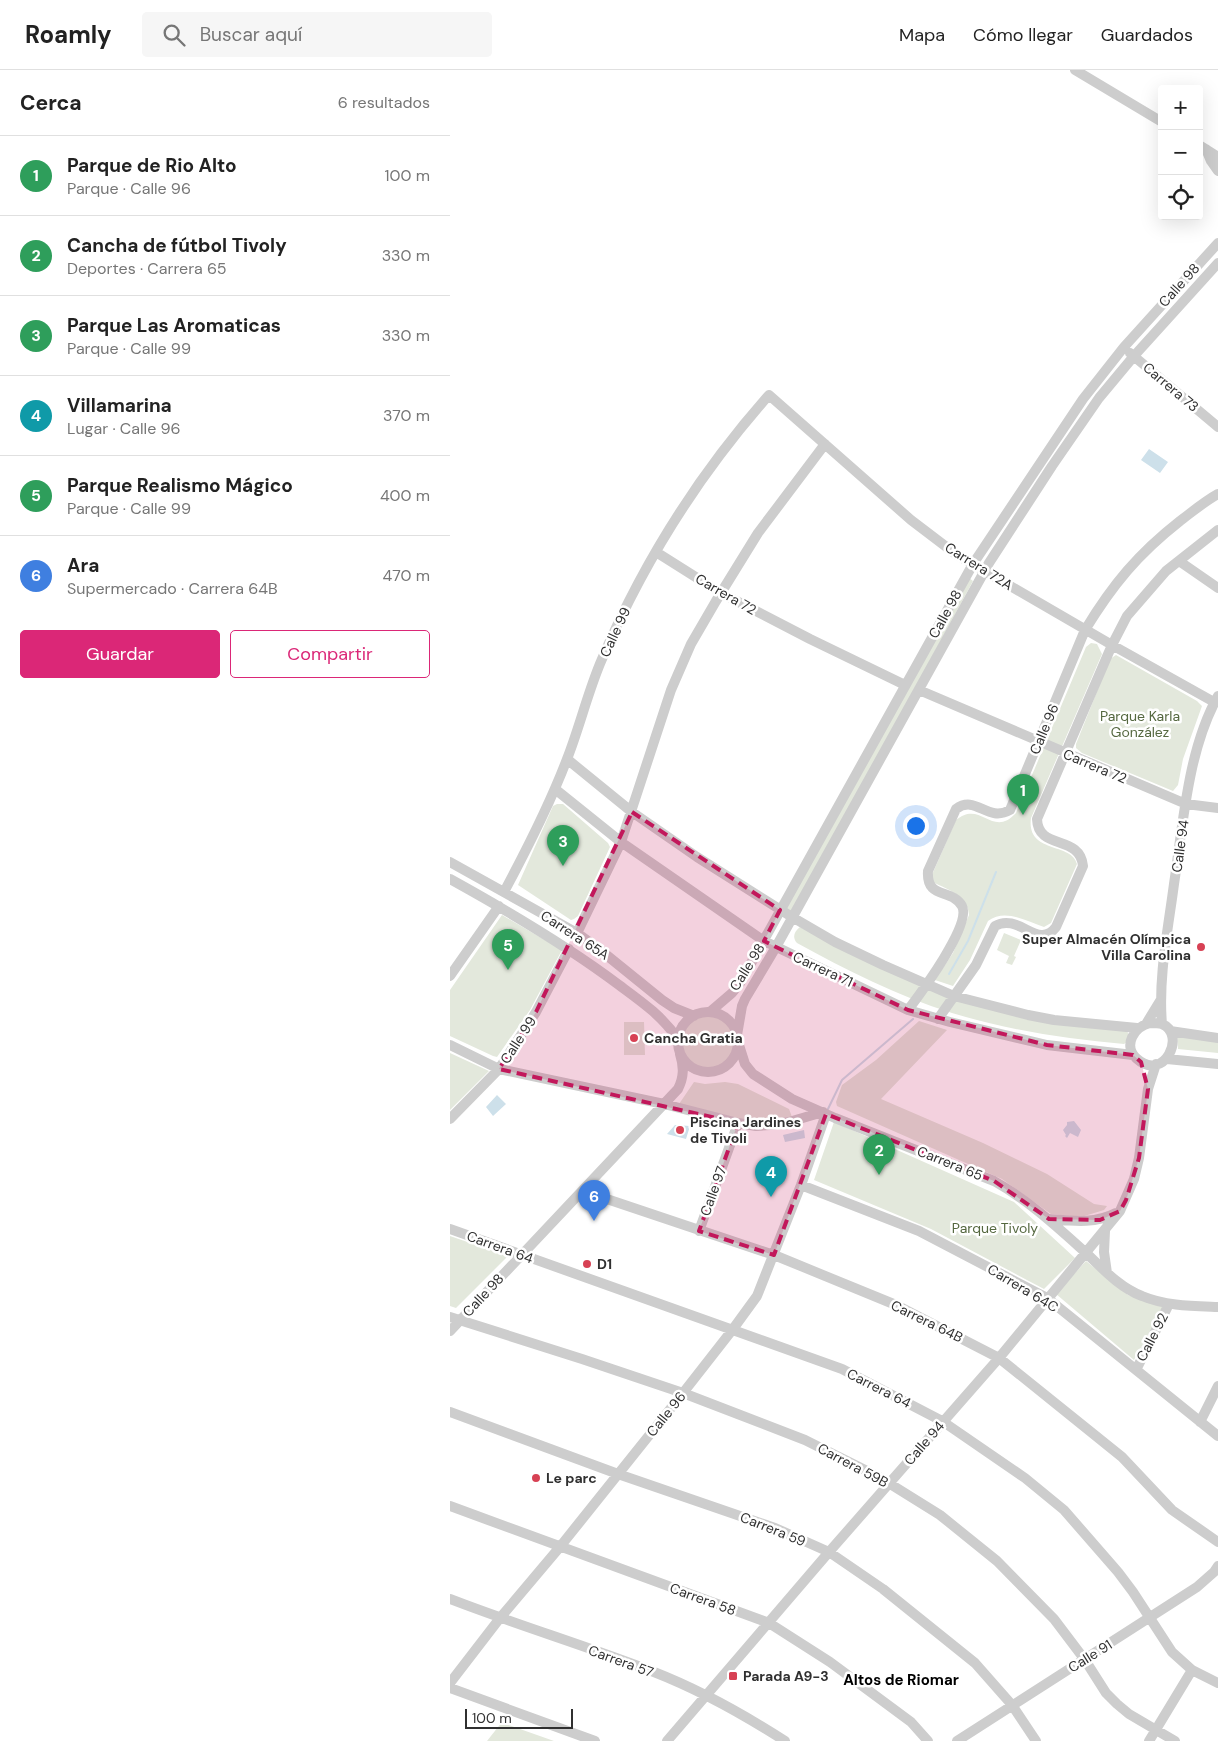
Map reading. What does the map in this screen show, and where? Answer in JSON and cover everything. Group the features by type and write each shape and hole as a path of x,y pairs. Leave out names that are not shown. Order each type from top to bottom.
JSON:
{"street":[{"path":"1075,70 1158,120"},
{"path":"1203,147 1218,157"},
{"path":"1203,147 1218,171"},
{"name":"Calle 98","path":"710,1011 732,993 764,941 973,564 1082,399 1124,348 1218,242"},
{"name":"Calle 98","path":"738,1038 742,1006 745,999 776,947 985,571 1052,466 1099,398 1134,356 1218,263"},
{"name":"Carrera 73","path":"1124,348 1218,427"},
{"name":"Carrera 72A","path":"769,395 911,520 957,555 1085,630 1216,699"},
{"name":"Calle 99","path":"504,892 555,789 601,661 627,606 656,552 692,494 744,423 769,395"},
{"path":"577,933 621,842 632,812 652,743 671,690 691,644 758,533 825,444"},
{"name":"Calle 96","path":"908,1010 947,954 964,915 958,901 933,889 928,881 928,871 956,809 962,804 970,804 996,815 1004,814 1010,810 1085,630 1101,603 1141,554 1165,533 1218,494"},
{"path":"938,1019 976,965 995,926 1001,922 1008,922 1042,936 1051,934 1056,927 1082,866 1082,858 1078,851 1041,834 1037,819 1112,645 1127,616 1166,571 1218,530"},
{"name":"Carrera 72","path":"656,552 721,593 810,640 905,685"},
{"path":"1179,561 1218,588"},
{"name":"Carrera 72","path":"919,690 1186,804 1218,808"},
{"name":"Calle 94","path":"1166,1027 1160,1001 1169,919 1186,804 1193,765 1216,699"},
{"name":"Carrera 71","path":"567,759 632,812 780,910 835,942 882,966 954,996 1028,1015 1054,1020 1142,1026"},
{"name":"Carrera 71","path":"555,789 621,842 764,941 908,1010 1047,1045 1137,1058"},
{"name":"Carrera 65A","path":"450,862 577,933 662,1000 674,1008 694,1016"},
{"name":"Carrera 65A","path":"450,879 499,906 598,968 650,1008 666,1023 678,1039"},
{"path":"450,976 499,906"},
{"name":"Calle 99","path":"450,1119 500,1069 536,1012 569,949"},
{"name":"Calle 94","path":"1142,1026 1160,1001"},
{"path":"738,1038 735,1056 731,1062 718,1071 703,1072 696,1070 680,1054 678,1039 680,1030 686,1022 694,1016 710,1011 718,1013 725,1016 734,1028 738,1038 745,1064 753,1074 792,1099 824,1113"},
{"path":"1166,1027 1172,1045 1172,1052 1167,1059 1156,1064 1146,1064 1137,1058 1131,1050 1132,1037 1142,1026 1166,1027 1218,1038"},
{"path":"450,1046 500,1069 664,1104 738,1123 756,1126 770,1125 824,1113"},
{"name":"Calle 98","path":"450,1331 455,1319 521,1255 678,1089 682,1077 683,1064 680,1054"},
{"name":"Calle 94","path":"1137,1058 1148,1089"},
{"path":"1167,1059 1218,1064"},
{"name":"Calle 94","path":"667,1741 942,1421 999,1358 1120,1211 1134,1179 1139,1158 1148,1089 1156,1064"},
{"name":"Calle 96","path":"450,1683 500,1618 559,1548 683,1393 757,1296 801,1185 824,1113"},
{"name":"Carrera 65","path":"824,1113 994,1181 1010,1190 1049,1220 1107,1272 1140,1296 1169,1304 1218,1307"},
{"name":"Calle 97","path":"698,1231 738,1123"},
{"name":"Carrera 64C","path":"801,1185 919,1230 1047,1298 1218,1436"},
{"name":"Carrera 64B","path":"582,1191 774,1255 896,1305 999,1358 1122,1457 1172,1510 1218,1542"},
{"path":"1049,1220 1100,1220 1120,1211"},
{"path":"1070,1238 1072,1229 1077,1221"},
{"name":"Carrera 64","path":"450,1229 842,1369 942,1421 1025,1478 1064,1510 1118,1572 1172,1652 1192,1670 1218,1683"},
{"path":"1105,1230 1104,1252 1107,1272"},
{"name":"Calle 92","path":"1136,1370 1169,1304"},
{"name":"Carrera 59B","path":"455,1319 683,1393 806,1440 889,1483 940,1515 997,1561 1054,1619 1106,1694 1117,1704 1175,1741"},
{"path":"1200,1422 1218,1386"},
{"name":"Carrera 59","path":"450,1412 618,1474 775,1528 829,1552 882,1588 975,1663 1012,1705 1036,1741"},
{"name":"Carrera 58","path":"450,1506 559,1548 769,1622 830,1662 911,1722 928,1741"},
{"name":"Calle 91","path":"957,1741 1150,1619 1197,1587 1218,1566"},
{"name":"Carrera 57","path":"450,1599 655,1672 707,1696 785,1741"},
{"path":"1149,1741 1192,1670"},
{"path":"450,1688 595,1741"}],"highlighted area":[{"path":"632,812 780,910 764,941 776,947 908,1010 1047,1045 1133,1055 1141,1062 1148,1089 1139,1158 1126,1200 1120,1211 1100,1220 1049,1219 994,1181 826,1114 774,1255 699,1231 738,1123 499,1069 536,1012"}],"green space":[{"path":"969,578 973,581 790,913 785,910"},
{"path":"1091,643 1097,644 1102,654 1031,818 1031,829 1035,837 1042,843 1067,853 1073,857 1077,864 1051,923 1044,927 1016,917 995,917 988,921 970,960 953,986 935,980 953,953 969,915 968,908 961,898 933,882 931,877 956,820 965,815 973,814 1000,822 1008,820 1016,813 1086,647"},
{"name":"Parque Karla González","path":"1116,655 1197,701 1202,706 1183,759 1178,785 1173,791 1082,753 1076,748 1110,659"},
{"path":"563,804 608,843 610,847 578,916 571,920 518,885 553,806"},
{"path":"502,915 562,950 530,1010 497,1057 450,1036 450,990"},
{"path":"800,927 961,999 1127,1031 1129,1035 1127,1042 1124,1044 1102,1042 1037,1033 973,1019 912,999 873,982 797,943 794,935"},
{"path":"1004,933 1021,940 1012,965 1006,963 1009,956 997,950"},
{"path":"708,1016 718,1018 726,1024 732,1032 734,1042 732,1052 726,1060 718,1066 708,1068 698,1066 690,1060 684,1052 682,1042 684,1032 690,1024 698,1018"},
{"path":"919,1021 947,1030 881,1099 983,1143 1047,1174 1094,1204 1107,1206 1104,1210 1081,1217 1051,1214 1002,1179 837,1106 836,1102 842,1085 876,1060"},
{"name":"Cancha Gratia","path":"624,1022 644,1022 645,1055 624,1055"},
{"path":"1177,1034 1218,1040 1218,1053 1178,1049"},
{"path":"450,1053 489,1071 450,1110"},
{"path":"694,1082 738,1084 789,1109 792,1117 749,1121 679,1104"},
{"name":"Parque Tivoly","path":"834,1122 1014,1202 1075,1258 1044,1289 931,1229 814,1180"},
{"path":"450,1236 508,1256 456,1308 450,1306"},
{"path":"1086,1261 1128,1295 1164,1307 1134,1360 1056,1294"},
{"path":"502,1722 506,1724 554,1741 487,1741"}],"water":[{"path":"1149,449 1168,462 1160,473 1141,460"},
{"path":"497,1095 506,1104 493,1116 486,1107"},
{"path":"1074,1121 1081,1130 1078,1137 1070,1133 1067,1138 1063,1130 1067,1122"},
{"name":"Piscina Jardines de Tivoli","path":"675,1125 690,1126 686,1139 667,1134"},
{"path":"804,1130 805,1138 785,1142 783,1135"}],"waterway":[{"path":"949,974 968,941 996,872"},
{"path":"827,1111 842,1080 913,1019"}],"place":[{"name":"Parque de Rio Alto","path":"1023,815"},
{"name":"Parque Las Aromaticas","path":"563,866"},
{"name":"Super Almacén Olímpica Villa Carolina","path":"1201,947"},
{"name":"Parque Realismo Mágico","path":"508,970"},
{"name":"Cancha Gratia","path":"634,1038"},
{"name":"Piscina Jardines de Tivoli","path":"680,1130"},
{"name":"Cancha de fútbol Tivoly","path":"879,1175"},
{"name":"Villamarina","path":"771,1197"},
{"name":"Ara","path":"594,1221"},
{"name":"D1","path":"587,1264"},
{"name":"Le parc","path":"536,1478"},
{"name":"Parada A9-3","path":"733,1676"}],"district":[{"name":"Altos de Riomar","path":"901,1680"}]}
